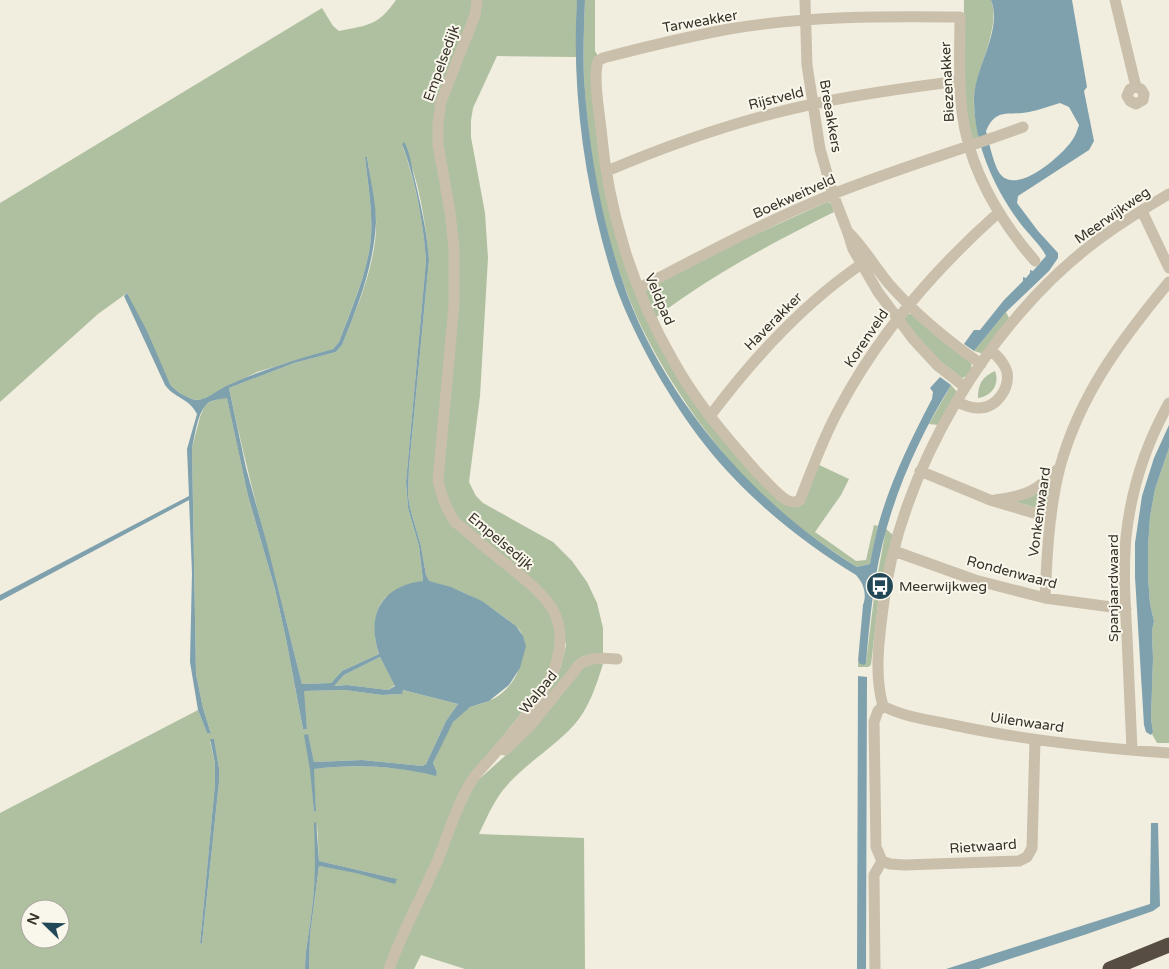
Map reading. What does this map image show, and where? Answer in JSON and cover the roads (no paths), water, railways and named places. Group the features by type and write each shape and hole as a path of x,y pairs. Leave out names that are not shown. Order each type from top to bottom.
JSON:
{"highway":[{"path":"1110,969 1169,945"},
{"path":"1120,969 1169,954"}],"street":[{"name":"Empelsedijk","path":"389,969 399,939 444,847 458,806 470,782 514,730 551,680 559,657 560,639 555,614 542,596 455,522 447,511 440,494 437,472 454,305 454,248 450,212 438,144 438,123 441,102 475,15 477,0"},
{"name":"Breeakkers","path":"805,0 807,64 820,149 833,194 848,233 860,245 865,262 896,318 938,366 965,387"},
{"path":"1115,0 1136,87"},
{"name":"Tarweakker","path":"598,61 603,58 658,44 730,29 805,21 905,16 960,17"},
{"name":"Biezenakker","path":"960,17 962,113 969,146 982,183 998,213 1035,261"},
{"name":"Veldpad","path":"598,61 596,66 598,96 607,171 614,210 626,254 649,314 674,363 731,444 787,501 794,502"},
{"name":"Rijstveld","path":"607,171 660,149 742,122 812,104 909,87 960,81"},
{"path":"969,146 1023,127"},
{"name":"Boekweitveld","path":"639,288 726,243 833,194 910,165 969,146"},
{"name":"Meerwijkweg","path":"883,706 880,694 878,647 885,587 899,528 920,472 938,432 965,387 992,350 1017,317 1053,278 1098,239 1169,194"},
{"path":"1142,211 1169,268"},
{"name":"Korenveld","path":"794,502 800,500 818,452 838,409 896,318 930,278 964,243 998,213"},
{"name":"Breeakkers","path":"865,262 926,322 982,364"},
{"name":"Haverakker","path":"710,416 738,379 773,340 814,301 865,262"},
{"name":"Vonkenwaard","path":"1045,598 1051,518 1060,467 1070,435 1093,386 1124,339 1169,282"},
{"path":"956,402 978,408 986,407 994,403 1004,392 1007,372 1001,359 992,350"},
{"name":"Spanjaardwaard","path":"1132,750 1125,554 1131,506 1146,454 1169,403"},
{"path":"990,500 1014,498 1033,492 1060,467"},
{"path":"920,472 990,500 1051,518"},
{"name":"Rondenwaard","path":"894,551 975,580 1045,598 1126,609"},
{"name":"Walpad","path":"489,761 506,750 530,726 580,664 594,659 617,660"},
{"path":"875,969 874,875 882,861 876,847 874,722 878,711 883,706"},
{"name":"Uilenwaard","path":"883,706 893,711 920,718 1035,740 1169,753"},
{"name":"Rietwaard","path":"882,861 890,864 905,865 1019,861 1027,858 1032,848 1035,740"}],"water":[{"path":"577,0 585,0 584,79 593,161 610,242 627,294 645,335 666,374 691,413 751,483 820,542 857,567 870,564 878,526 895,477 932,399 933,392 930,388 940,377 951,385 914,454 893,508 879,560 866,663 864,665 858,661 865,597 859,578 794,532 738,483 705,445 679,409 633,328 614,282 589,184 577,92"},
{"path":"991,0 1072,0 1087,87 1084,91 1094,141 1089,150 1018,196 1017,203 1038,231 1058,253 1058,258 1049,271 1006,312 974,351 964,344 974,330 980,330 1004,300 1023,281 1023,277 1026,278 1030,270 1033,271 1046,256 1041,247 1020,223 1002,195 987,165 978,133 975,116 975,88 991,37 994,12","holes":["1060,103 1069,107 1079,125 1074,138 1066,149 1028,177 1008,180 1001,175 994,160 986,131 994,118 1004,114 1029,112"]},
{"path":"404,142 411,160 427,238 429,260 408,495 426,575 429,581 451,587 482,601 516,626 523,636 526,646 520,668 509,685 489,701 470,707 453,722 433,763 437,772 436,776 406,770 375,767 314,769 316,811 314,812 304,735 308,734 314,762 362,760 423,766 426,764 446,721 458,704 403,690 402,694 382,695 345,690 304,691 307,729 303,729 275,589 248,496 227,398 212,401 202,410 192,448 196,674 211,734 207,733 198,710 190,662 192,573 189,500 0,601 0,595 189,496 187,449 197,414 186,401 173,393 165,385 124,296 127,293 147,331 170,384 178,392 196,400 200,400 227,386 269,369 333,349 339,342 361,283 370,246 371,213 365,157 367,157 375,206 375,238 369,270 342,345 336,352 294,363 229,388 246,468 302,684 331,683 342,671 379,654 374,627 380,605 387,596 397,589 423,581 419,546 408,508 406,482 426,261 418,202 402,144","holes":["380,657 395,686 388,690 347,685 334,686 344,675"]},
{"path":"1169,425 1169,448 1155,489 1150,517 1148,547 1150,604 1154,621 1152,631 1151,719 1153,732 1151,735 1146,732 1144,725 1135,577 1135,543 1142,496 1154,458"},
{"path":"858,676 867,677 866,969 857,969"},
{"path":"210,739 214,739 219,768 219,782 202,943 200,944 215,784 215,763"},
{"path":"316,822 319,861 397,879 395,884 356,873 319,866 310,935 309,969 305,969 314,886 314,823"},
{"path":"1151,823 1158,823 1160,906 1153,911 979,969 946,969 1150,904"}],"place":[{"name":"Meerwijkweg","path":"880,586"}]}
